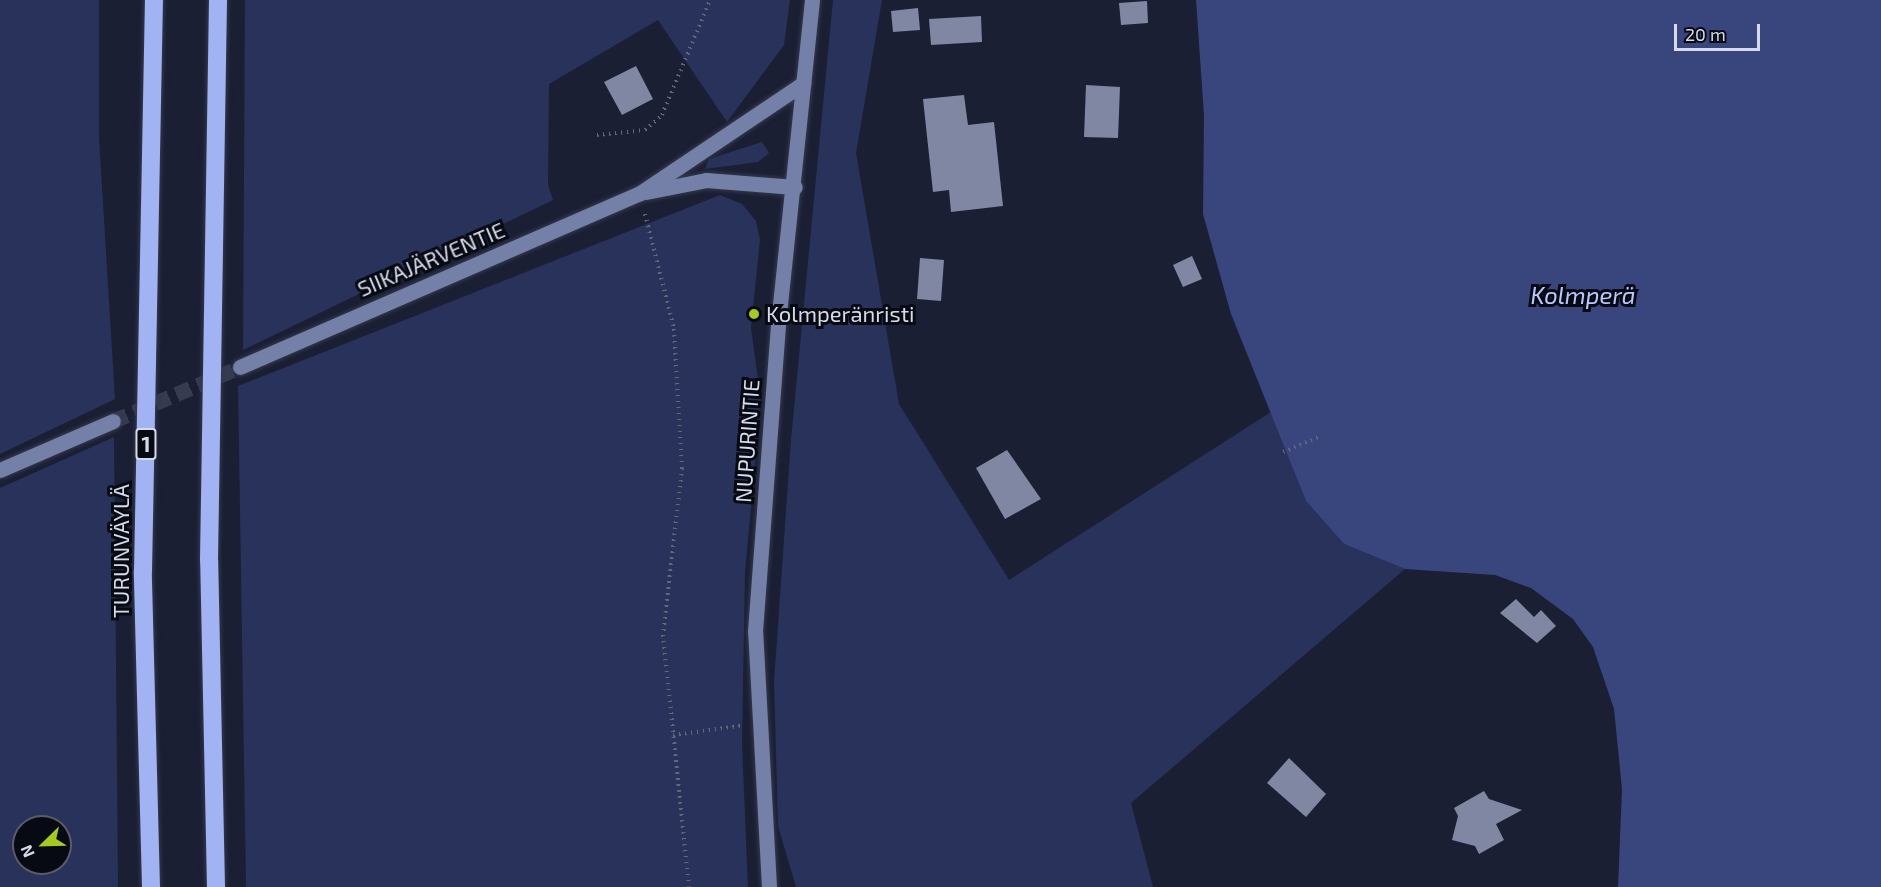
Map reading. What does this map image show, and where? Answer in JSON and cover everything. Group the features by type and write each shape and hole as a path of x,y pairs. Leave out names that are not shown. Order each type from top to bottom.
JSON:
{"highway":[{"name":"TURUNVÄYLÄ","path":"151,887 143,571 154,0"},
{"path":"216,887 209,560 219,0"}],"street":[{"name":"NUPURINTIE","path":"769,887 759,723 756,619 779,314 795,187 812,0"},
{"path":"640,193 804,83"},
{"path":"640,193 706,180 795,187"},
{"name":"SIIKAJÄRVENTIE","path":"240,367 640,193"},
{"path":"0,470 113,421"}],"path":[{"path":"597,135 645,130 662,115 710,0"},
{"path":"640,193 674,340 682,468 663,635 689,887"},
{"path":"1283,452 1321,436"},
{"path":"672,735 759,723"}],"shaded area":[{"path":"0,0 99,0 99,138 115,399 0,454"},
{"path":"245,0 790,0 784,45 727,122 658,20 549,84 548,185 553,200 243,350"},
{"path":"833,0 882,0 856,153 899,404 1009,580 1271,412 1306,501 1344,544 1405,569 1131,803 1153,887 796,887 778,826 774,682 791,440"},
{"path":"762,142 769,153 758,162 705,169 709,159"},
{"path":"720,195 742,204 756,221 760,240 751,328 761,401 745,573 742,744 748,887 246,887 238,386"},
{"path":"114,437 118,887 0,887 0,488"}],"water":[{"name":"Kolmperä","path":"1196,0 1881,0 1881,887 1618,887 1622,789 1614,709 1593,647 1573,619 1531,588 1495,575 1405,569 1344,544 1306,501 1231,314 1203,214 1204,115"}],"building":[{"path":"1147,1 1148,23 1121,25 1119,3"},
{"path":"918,8 920,30 893,32 891,11"},
{"path":"981,16 982,42 931,45 929,19"},
{"path":"636,66 653,99 622,115 604,82"},
{"path":"1086,85 1120,87 1118,138 1084,137"},
{"path":"964,95 968,125 994,122 1003,206 951,212 949,190 933,192 923,99"},
{"path":"1192,256 1202,279 1183,287 1173,265"},
{"path":"920,258 944,260 941,301 917,299"},
{"path":"1007,450 1041,499 1005,519 976,468"},
{"path":"1516,599 1534,617 1541,610 1556,626 1537,643 1500,613"},
{"path":"1289,758 1326,794 1306,817 1267,783"},
{"path":"1484,791 1489,799 1522,810 1496,824 1504,840 1479,854 1475,846 1452,840 1458,816 1454,808"}],"tunnel":[{"path":"113,421 240,367"}],"place":[{"name":"Kolmperänristi","path":"754,314"}]}
